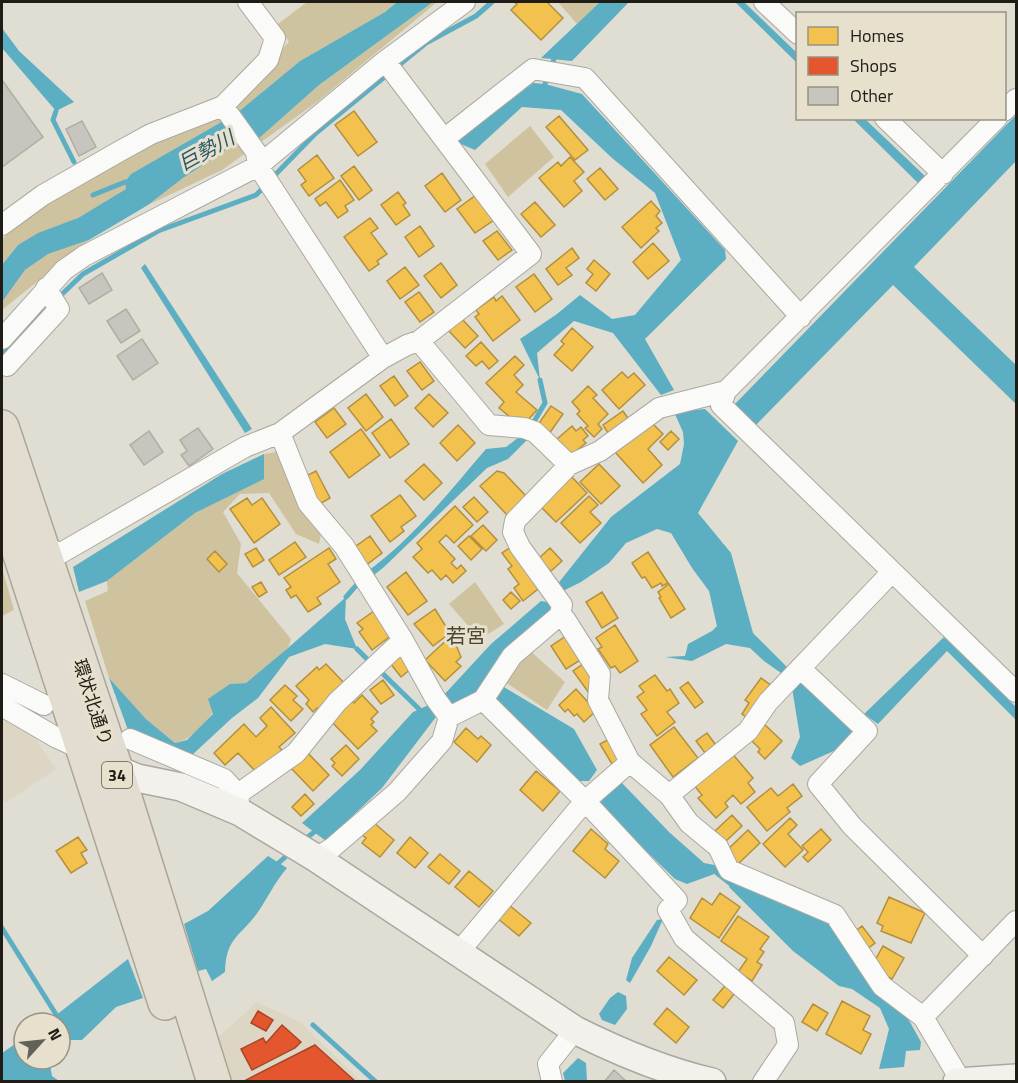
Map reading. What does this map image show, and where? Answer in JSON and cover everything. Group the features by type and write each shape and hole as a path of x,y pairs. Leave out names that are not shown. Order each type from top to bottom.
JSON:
{"highway":[{"name":"環状北通り","path":"2,427 16,471 21,554 116,769 214,1082"},
{"name":"環状北通り","path":"2,500 191,1082"}],"street":[{"path":"2,225 43,195 151,134 223,106 268,60 275,38 248,2"},
{"path":"2,339 64,270 84,256 259,164 391,68 465,2"},
{"path":"764,2 796,32"},
{"path":"21,554 61,553 252,444 280,433 383,358 419,341 531,254 391,68"},
{"path":"444,139 532,69 585,78 801,317"},
{"path":"1006,110 1017,99"},
{"path":"223,106 276,194 383,358"},
{"path":"887,120 943,174"},
{"path":"996,120 726,391 721,405 1017,692"},
{"path":"7,366 60,309 46,288"},
{"path":"419,341 489,425 529,430 569,465"},
{"path":"726,391 659,408 600,451 569,465 515,521 513,532 520,547 550,588 565,619 600,674 598,700 630,762 669,795 689,824 718,847 729,870 835,915 882,986 923,1017 959,1081 1017,1078"},
{"path":"280,433 308,503 345,546 403,640 435,698 449,717"},
{"path":"669,795 748,731 768,702 892,572"},
{"path":"316,858 332,848 397,792 442,741 449,717 489,690 512,656 561,610"},
{"path":"239,803 296,753 337,702 403,640"},
{"path":"794,674 867,731 818,784 852,826 983,956"},
{"path":"2,684 44,705"},
{"path":"489,690 585,801 677,900 668,910 684,938 784,1023 788,1046 764,1082"},
{"path":"2,706 57,738 137,778 239,803"},
{"path":"130,739 224,779 239,803 279,834 575,1030 615,1050 666,1070 712,1082"},
{"path":"459,953 585,801 630,762"},
{"path":"923,1017 1017,921"},
{"path":"552,1082 548,1064 575,1030"}],"shaded area":[{"path":"307,2 397,2 385,12 300,61 237,113 131,174 126,189 78,218 18,245 2,265 2,239 43,204 146,145 226,108 289,42 278,24"},
{"path":"433,2 437,2 317,102 222,170 148,205 183,178 229,148 257,140 319,85"},
{"path":"558,2 600,2 577,24"},
{"path":"530,126 554,157 508,197 485,164"},
{"path":"89,240 2,310 2,302 25,270 48,254"},
{"path":"276,452 297,503 322,529 319,544 296,534 269,493 240,494 223,512 241,544 237,573 291,639 288,648 246,683 230,684 208,720 185,740 175,743 146,719 109,678 85,601 108,591 107,581 195,513 263,479 264,454"},
{"path":"2,568 14,610 2,616"},
{"path":"475,582 504,624 480,639 449,604"},
{"path":"528,649 565,682 547,710 505,682"},
{"path":"2,714 33,735 56,769 5,803 2,798"},
{"path":"257,1002 300,1022 361,1081 232,1081 216,1039"}],"water":[{"name":"巨勢川","path":"397,2 433,2 319,85 257,140 229,148 183,178 148,205 89,240 48,254 25,270 2,302 2,265 18,245 38,233 78,218 126,189 125,182 131,174 237,113 300,61 385,12"},
{"path":"600,2 629,2 572,61 541,58"},
{"path":"735,2 744,2 796,52 796,62"},
{"path":"2,28 19,51 74,102 56,111 2,48"},
{"path":"533,83 582,94 725,250 726,259 645,339 674,390 661,395 613,333 574,321 537,353 540,380 520,339 580,295 612,319 635,315 681,260 655,193 612,158 561,110 522,107 475,150 456,142"},
{"path":"1016,115 1016,161 914,267 1016,365 1016,404 893,285 755,426 734,405"},
{"path":"854,120 866,120 926,177 918,183"},
{"path":"145,264 252,429 245,433 141,268"},
{"path":"705,409 738,441 698,513 731,553 753,633 787,667 781,673 750,648 726,644 692,661 665,657 685,656 688,644 717,626 709,591 671,533 657,529 626,543 609,563 581,582 561,592 556,586 611,517 680,464 684,444 683,432 674,412"},
{"path":"519,437 527,440 508,459 487,468 369,579 365,573 414,531 486,449 506,447"},
{"path":"264,454 264,479 195,513 107,581 79,592 73,567 222,474"},
{"path":"346,597 345,619 357,649 325,644 289,657 258,698 232,718 191,756 128,730 109,678 146,719 175,743 187,740 213,714 208,699 230,684 246,683"},
{"path":"541,601 552,603 547,617 483,691 451,706 442,697 491,644"},
{"path":"944,637 1016,707 1016,720 947,651 878,724 864,714"},
{"path":"804,678 855,731 836,750 800,766 791,758 800,737 792,688"},
{"path":"497,683 574,729 597,770 589,781 577,781 496,702 492,691"},
{"path":"433,703 439,713 382,788 326,841 302,823 360,770 413,712"},
{"path":"622,783 669,832 704,863 720,866 717,873 687,884 675,879 599,805 605,796"},
{"path":"268,856 287,868 258,912 231,944 225,972 212,981 206,969 198,971 184,924 208,911"},
{"path":"734,879 765,897 834,923 910,1022 921,1042 920,1050 906,1051 904,1067 879,1069 889,1029 880,1008 852,989 839,986 793,951 729,887"},
{"path":"663,919 630,983 626,980 632,958 657,920"},
{"path":"128,959 143,998 116,1007 82,1040 72,1040 72,1011 61,1011"},
{"path":"618,992 626,996 627,1009 615,1025 602,1020 599,1014 610,998"},
{"path":"12,1046 12,1071 51,1071 52,1076 59,1081 2,1081 2,1053"},
{"path":"578,1058 586,1063 587,1081 565,1081 563,1073"}],"building: Homes":[{"path":"514,2 547,2 563,18 541,40 511,10 517,4"},
{"path":"354,111 377,142 358,156 335,125"},
{"path":"559,116 588,150 575,160 546,127"},
{"path":"317,155 334,178 309,196 301,185 306,181 298,170"},
{"path":"570,157 584,172 574,181 582,191 564,207 539,178 558,162 561,166"},
{"path":"354,166 372,190 359,200 341,176"},
{"path":"600,168 618,189 605,200 587,179"},
{"path":"442,173 461,200 445,212 425,186"},
{"path":"340,180 354,200 345,206 348,211 338,218 326,202 320,206 315,199"},
{"path":"398,192 406,203 403,205 410,215 396,225 381,205"},
{"path":"476,195 494,220 475,233 457,209"},
{"path":"651,201 660,211 656,216 662,223 656,228 659,231 641,248 622,227"},
{"path":"535,202 555,225 541,237 521,214"},
{"path":"370,218 378,228 371,233 387,254 369,271 344,237"},
{"path":"420,226 434,246 419,257 405,237"},
{"path":"497,231 512,250 498,260 483,241"},
{"path":"653,243 669,261 648,279 633,262"},
{"path":"572,248 579,258 566,268 572,275 558,285 546,269"},
{"path":"594,260 610,274 596,291 586,283 593,274 587,269"},
{"path":"441,263 457,285 441,298 424,276"},
{"path":"405,267 419,285 400,299 387,281"},
{"path":"534,274 552,299 535,312 516,287"},
{"path":"419,292 434,312 420,322 405,302"},
{"path":"502,296 520,320 493,341 475,317 479,314 476,310 494,297 496,301"},
{"path":"460,317 478,336 465,348 447,329"},
{"path":"572,328 593,347 572,371 554,355 564,344 561,341"},
{"path":"481,342 498,361 489,369 482,361 476,366 466,356"},
{"path":"515,356 524,365 514,375 523,385 516,392 537,410 526,422 520,417 516,422 499,408 504,402 486,383"},
{"path":"420,362 434,381 422,390 407,371"},
{"path":"622,372 628,378 634,373 645,385 619,409 602,390"},
{"path":"394,376 408,396 395,406 380,386"},
{"path":"588,386 597,395 593,398 608,414 598,424 602,429 594,437 585,428 588,426 577,414 580,411 572,402"},
{"path":"366,394 383,417 366,431 348,408"},
{"path":"429,394 448,413 433,427 415,408"},
{"path":"551,406 563,414 549,434 537,426"},
{"path":"334,408 346,424 327,438 315,422"},
{"path":"623,411 632,424 611,438 603,425"},
{"path":"391,419 409,444 390,458 372,433"},
{"path":"649,420 663,434 648,449 662,465 643,483 615,452"},
{"path":"458,425 475,443 457,461 440,443"},
{"path":"572,426 576,431 581,427 588,436 583,440 586,443 571,455 557,439"},
{"path":"361,429 380,455 349,478 330,452"},
{"path":"671,431 679,439 668,450 660,442"},
{"path":"424,464 442,483 424,500 405,481"},
{"path":"599,464 620,486 601,504 580,482"},
{"path":"316,471 330,498 318,505 304,477"},
{"path":"497,471 504,473 527,497 508,516 480,486"},
{"path":"571,476 587,493 556,522 540,506"},
{"path":"400,495 416,516 401,527 404,531 390,542 371,516"},
{"path":"589,496 598,505 590,512 601,523 580,543 561,523"},
{"path":"474,497 488,512 477,522 463,507"},
{"path":"247,498 252,505 262,498 280,524 254,543 230,509"},
{"path":"455,506 473,525 454,543 446,535 439,542 455,559 451,563 457,569 461,565 466,571 453,583 446,575 441,580 432,570 428,573 413,557 422,549 417,543"},
{"path":"483,525 497,540 486,551 471,536"},
{"path":"370,536 382,553 365,566 352,549"},
{"path":"469,536 482,549 471,560 458,546"},
{"path":"295,542 306,557 279,575 269,560"},
{"path":"514,545 543,585 523,601 514,588 519,584 508,569 512,566 502,553"},
{"path":"256,548 264,560 253,567 245,554"},
{"path":"329,548 336,559 328,564 340,582 317,598 321,604 308,612 296,595 291,598 286,590 291,587 284,578"},
{"path":"550,548 562,561 551,571 538,559"},
{"path":"215,551 227,564 219,572 207,559"},
{"path":"648,552 668,583 662,586 661,583 652,588 632,563"},
{"path":"406,572 427,601 408,615 387,587"},
{"path":"261,582 267,592 259,597 252,587"},
{"path":"669,584 685,609 671,618 658,592"},
{"path":"511,592 520,601 511,609 503,600"},
{"path":"602,592 618,618 602,628 586,602"},
{"path":"435,609 450,633 433,646 414,624"},
{"path":"374,611 392,635 372,650 359,632 363,629 357,623"},
{"path":"615,625 638,661 620,673 615,666 611,668 598,649 602,647 596,638"},
{"path":"452,635 461,657 456,662 461,666 445,681 425,660"},
{"path":"566,636 582,659 566,669 551,646"},
{"path":"401,654 412,668 401,677 390,663"},
{"path":"586,662 595,682 589,693 573,671"},
{"path":"326,664 347,686 321,712 317,708 313,712 306,704 309,700 296,686 317,667 319,670"},
{"path":"655,675 667,691 670,689 679,703 667,712 675,722 657,736 641,714 647,710 637,697 644,692 639,686"},
{"path":"761,678 772,686 749,719 742,714 749,703 745,700"},
{"path":"383,680 394,695 381,704 370,690"},
{"path":"688,682 703,702 695,708 680,688"},
{"path":"285,685 297,696 293,700 303,709 291,721 270,700"},
{"path":"576,689 596,711 584,722 577,714 574,716 568,709 565,712 559,705"},
{"path":"362,695 378,712 371,719 374,722 371,725 377,731 358,749 330,720 351,700 354,703"},
{"path":"271,707 295,733 279,747 282,750 257,773 238,753 225,765 214,753 244,724 256,737 267,726 260,718"},
{"path":"763,723 782,741 765,759 758,752 760,749 749,738"},
{"path":"674,727 698,758 673,777 650,745"},
{"path":"466,728 478,739 481,736 491,745 477,762 454,742"},
{"path":"707,733 718,748 708,757 696,741"},
{"path":"611,738 622,758 612,764 600,744"},
{"path":"346,745 359,759 342,776 332,766 335,763 331,759"},
{"path":"305,750 329,775 313,791 289,766"},
{"path":"730,751 753,778 748,783 755,792 741,804 733,795 725,803 728,807 716,818 698,798 702,795 693,784"},
{"path":"536,771 560,791 543,811 520,790"},
{"path":"793,784 802,796 787,808 790,812 767,831 747,807 771,788 778,796"},
{"path":"305,794 314,804 301,816 292,807"},
{"path":"732,815 742,826 725,842 715,831"},
{"path":"790,818 797,825 788,834 803,850 785,867 763,844"},
{"path":"373,822 394,840 380,857 362,843 366,838 362,835"},
{"path":"591,829 608,844 605,849 619,861 605,878 573,851"},
{"path":"821,829 831,840 808,862 803,857 808,852 802,846"},
{"path":"748,830 760,843 737,865 725,852"},
{"path":"78,837 87,850 81,853 87,863 71,873 56,851"},
{"path":"410,837 428,853 415,868 397,853"},
{"path":"440,854 460,871 449,884 428,867"},
{"path":"469,871 493,891 479,907 455,887"},
{"path":"720,893 740,907 719,938 690,918 702,898 712,905"},
{"path":"889,897 925,913 911,943 881,931 883,926 877,923"},
{"path":"509,905 531,923 519,936 497,918"},
{"path":"738,916 769,937 760,949 764,952 757,962 762,965 752,981 738,972 747,959 721,941"},
{"path":"862,926 875,943 866,950 853,933"},
{"path":"883,946 904,958 892,979 877,971 873,964"},
{"path":"669,957 697,980 684,995 657,971"},
{"path":"729,981 738,989 723,1008 713,1000"},
{"path":"842,1001 870,1016 863,1030 871,1034 861,1054 826,1034"},
{"path":"813,1004 828,1013 817,1031 802,1022"},
{"path":"667,1008 689,1027 676,1043 654,1024"}],"building: Shops":[{"path":"258,1011 273,1020 266,1031 251,1023"},
{"path":"282,1025 301,1042 295,1048 252,1070 241,1049 263,1038 266,1043"},
{"path":"315,1045 356,1082 247,1082 246,1080"}],"building: Other":[{"path":"2,80 43,137 2,167"},
{"path":"82,121 96,147 79,156 66,129"},
{"path":"102,273 112,290 89,304 79,288"},
{"path":"126,309 140,331 121,343 107,321"},
{"path":"142,339 158,363 133,380 117,356"},
{"path":"198,428 213,449 189,466 181,455 187,451 180,440"},
{"path":"149,431 163,452 144,465 130,445"},
{"path":"614,1070 627,1082 604,1082"}],"waterway":[{"path":"272,178 316,133 426,43 476,16 492,2"},
{"path":"545,84 554,59"},
{"path":"56,111 53,120 74,162"},
{"path":"93,195 125,182 131,183"},
{"path":"58,298 83,274 158,231 256,195 266,185"},
{"path":"2,355 9,345 45,311"},
{"path":"532,425 545,403 540,380"},
{"path":"346,597 361,580"},
{"path":"357,649 371,663"},
{"path":"378,669 419,709"},
{"path":"303,841 319,828"},
{"path":"274,867 292,851"},
{"path":"717,873 731,884"},
{"path":"2,928 54,1011"},
{"path":"313,1025 376,1082"}],"district":[{"name":"若宮","path":"466,635"}]}
